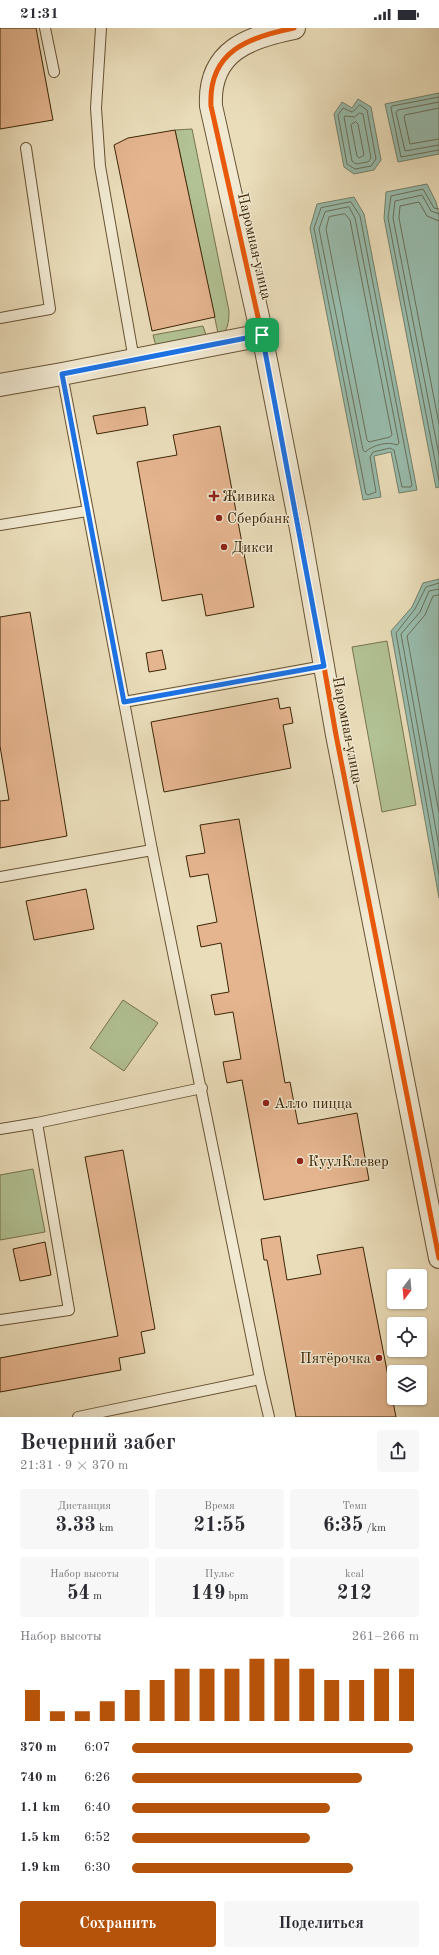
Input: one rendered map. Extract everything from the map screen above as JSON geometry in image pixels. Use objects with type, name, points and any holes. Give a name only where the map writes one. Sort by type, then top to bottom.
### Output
[{"type":"street","name":"Паромная улица","points":[[294,28],[251,40],[232,51],[219,66],[213,79],[210,92],[211,106],[262,335],[338,743],[439,1258]]},
{"type":"street","points":[[0,385],[262,335]]},
{"type":"lane","points":[[45,28],[54,72]]},
{"type":"lane","points":[[101,28],[96,108],[100,166],[134,360]]},
{"type":"lane","points":[[0,318],[50,309],[26,148]]},
{"type":"lane","points":[[62,374],[152,850],[269,1417]]},
{"type":"lane","points":[[0,525],[87,511]]},
{"type":"lane","points":[[124,702],[324,666]]},
{"type":"lane","points":[[0,877],[152,850]]},
{"type":"lane","points":[[0,1129],[37,1123],[202,1088]]},
{"type":"lane","points":[[0,1320],[68,1310],[37,1123]]},
{"type":"lane","points":[[78,1417],[260,1379]]},
{"type":"shaded area","points":[[192,129],[229,311],[227,326],[219,338],[175,130]]},
{"type":"shaded area","points":[[203,326],[207,338],[157,350],[153,335]]},
{"type":"shaded area","points":[[387,641],[416,805],[382,812],[352,647]]},
{"type":"shaded area","points":[[123,1000],[158,1023],[124,1071],[90,1048]]},
{"type":"shaded area","points":[[33,1169],[45,1232],[0,1240],[0,1175]]},
{"type":"water","points":[[439,93],[439,154],[398,162],[385,104]]},
{"type":"water","points":[[358,99],[371,107],[381,160],[374,170],[354,174],[344,167],[334,114],[342,102],[352,108]]},
{"type":"water","points":[[427,184],[436,202],[439,215],[439,487],[436,488],[384,218],[386,192]]},
{"type":"water","points":[[354,197],[364,214],[417,490],[399,493],[391,452],[374,456],[381,497],[363,500],[310,228],[317,204]]},
{"type":"water","points":[[439,579],[439,898],[391,631],[412,607],[423,583]]},
{"type":"building","points":[[0,28],[36,28],[53,120],[0,129]]},
{"type":"building","points":[[175,130],[215,317],[152,331],[114,145],[128,138]]},
{"type":"building","points":[[145,407],[148,425],[97,434],[93,416]]},
{"type":"building","points":[[220,426],[254,607],[206,616],[202,594],[162,601],[137,462],[177,455],[173,435]]},
{"type":"building","points":[[30,612],[67,836],[0,848],[0,801],[9,800],[0,746],[0,617]]},
{"type":"building","points":[[162,650],[166,669],[149,672],[146,653]]},
{"type":"building","points":[[278,698],[280,709],[290,707],[293,723],[283,725],[291,768],[164,792],[151,722]]},
{"type":"building","points":[[239,819],[285,1083],[290,1082],[298,1124],[357,1113],[369,1180],[264,1200],[242,1080],[227,1083],[223,1062],[241,1059],[233,1012],[215,1015],[211,995],[229,992],[221,943],[201,947],[197,926],[217,922],[208,874],[190,877],[186,856],[205,853],[200,825]]},
{"type":"building","points":[[86,889],[94,929],[34,940],[26,901]]},
{"type":"building","points":[[123,1150],[155,1329],[141,1332],[145,1353],[119,1358],[121,1370],[0,1392],[0,1358],[118,1336],[85,1157]]},
{"type":"building","points":[[280,1236],[287,1280],[321,1274],[317,1255],[363,1247],[387,1371],[387,1405],[394,1405],[396,1417],[296,1417],[267,1260],[264,1260],[261,1239]]},
{"type":"building","points":[[45,1242],[51,1275],[20,1281],[13,1249]]},
{"type":"cycle path","points":[[294,28],[262,36],[247,42],[234,50],[224,60],[216,72],[212,87],[211,106],[262,335],[300,529],[336,735],[439,1258]]},
{"type":"place","name":"Живика","points":[[214,496]]},
{"type":"place","name":"Сбербанк","points":[[219,518]]},
{"type":"place","name":"Дикси","points":[[224,547]]},
{"type":"place","name":"Алло пицца","points":[[266,1103]]},
{"type":"place","name":"КуулКлевер","points":[[300,1161]]},
{"type":"place","name":"Пятёрочка","points":[[379,1358]]},
{"type":"route","points":[[262,335],[300,529],[324,666],[124,702],[62,374],[262,335]]}]
